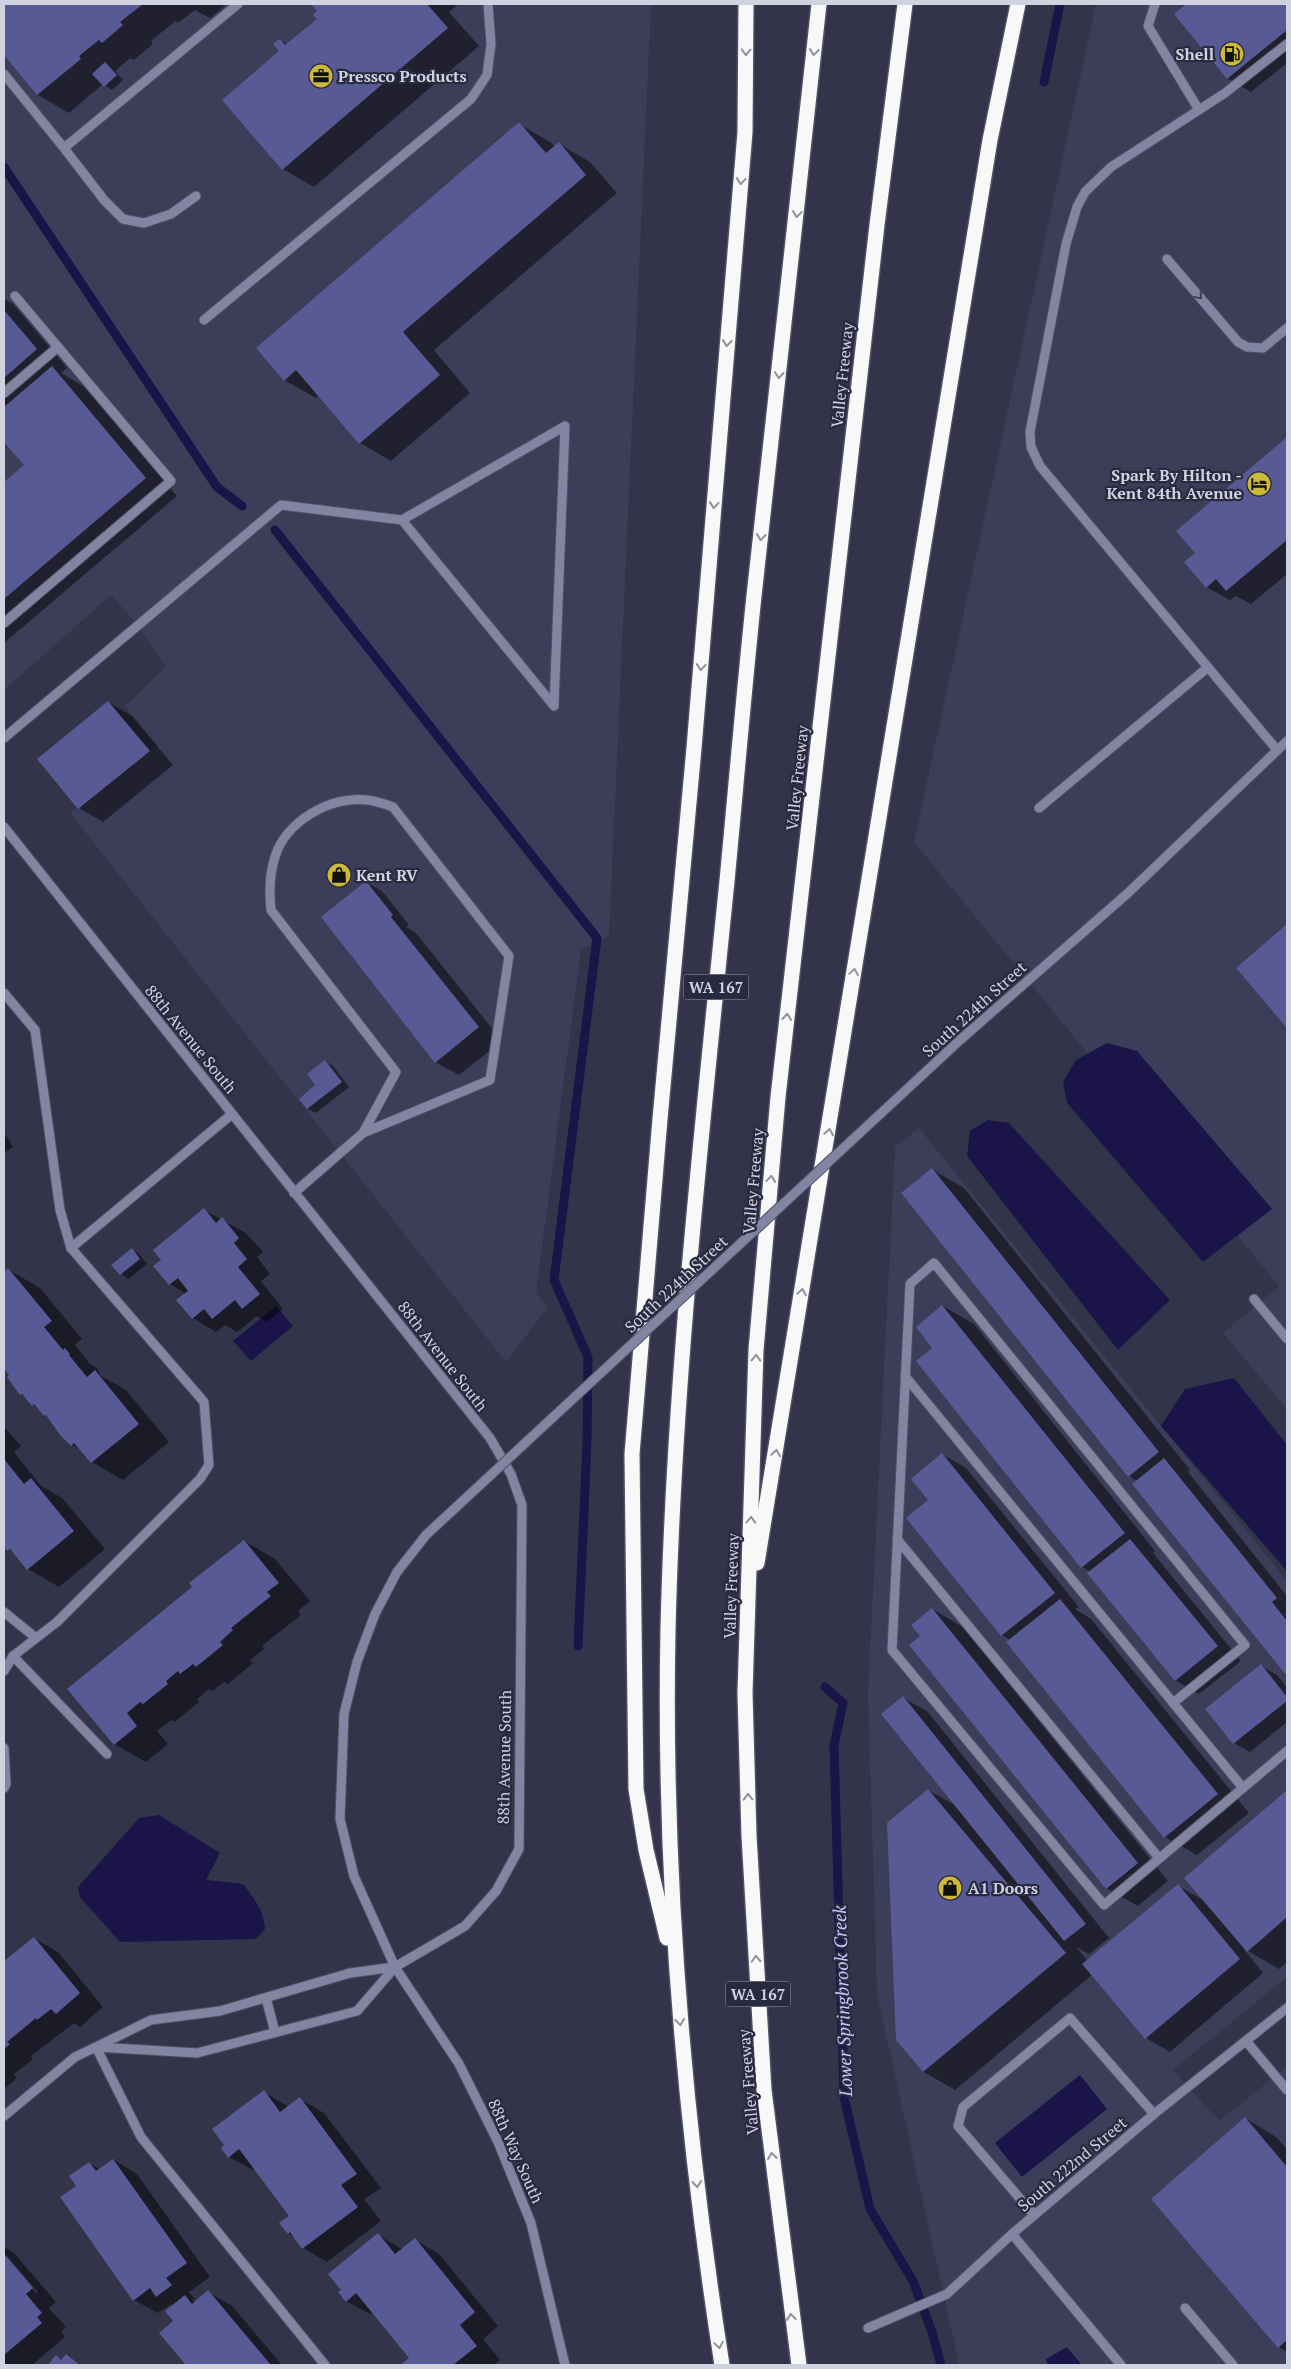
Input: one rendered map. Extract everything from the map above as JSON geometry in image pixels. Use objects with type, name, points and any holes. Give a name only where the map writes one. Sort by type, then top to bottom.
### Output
[{"type":"highway","points":[[675,1974],[646,1850],[636,1790],[632,1454],[694,748],[745,132],[746,4]]},
{"type":"highway","name":"WA 167","points":[[722,2365],[706,2262],[675,1974],[669,1842],[668,1631],[678,1406],[696,1180],[753,601],[819,4]]},
{"type":"highway","name":"Valley Freeway","points":[[799,2365],[764,2090],[749,1836],[746,1693],[756,1350],[778,1097],[877,225],[905,4]]},
{"type":"highway","points":[[748,1622],[990,140],[1018,4]]},
{"type":"street","points":[[64,148],[238,4]]},
{"type":"street","points":[[204,320],[471,99],[487,75],[491,44],[488,4]]},
{"type":"street","points":[[1155,4],[1148,26],[1199,110]]},
{"type":"street","points":[[1277,750],[1040,466],[1031,447],[1030,432],[1066,244],[1081,199],[1092,184],[1112,167],[1225,93],[1287,44]]},
{"type":"street","points":[[4,74],[104,200],[123,219],[144,223],[171,214],[196,196]]},
{"type":"street","points":[[1167,259],[1238,342],[1247,347],[1263,348],[1287,328]]},
{"type":"street","points":[[4,623],[171,481],[15,296]]},
{"type":"street","points":[[4,393],[58,347]]},
{"type":"street","points":[[4,738],[281,505],[402,520],[565,426],[554,706],[402,520]]},
{"type":"street","points":[[1039,808],[1208,668]]},
{"type":"street","name":"South 224th Street","points":[[395,1967],[354,1876],[340,1819],[344,1714],[357,1662],[375,1614],[397,1572],[426,1535],[960,1040],[1128,893],[1287,741]]},
{"type":"street","points":[[294,1192],[363,1133],[490,1080],[509,956],[393,807],[366,800],[338,802],[312,812],[304,818],[290,831],[275,854],[268,882],[271,910],[396,1072],[363,1133]]},
{"type":"street","name":"88th Avenue South","points":[[4,827],[490,1438],[511,1474],[522,1505],[518,1849],[496,1891],[465,1926],[395,1967]]},
{"type":"street","points":[[4,992],[35,1030],[60,1210],[71,1248],[204,1402],[209,1464],[200,1479],[57,1622],[13,1656],[4,1671]]},
{"type":"street","points":[[71,1248],[232,1114]]},
{"type":"street","points":[[1173,1703],[1245,1645],[934,1263],[910,1284],[892,1650],[1104,1905],[1287,1751]]},
{"type":"street","points":[[1254,1299],[1287,1339]]},
{"type":"street","points":[[905,1376],[1243,1788]]},
{"type":"street","points":[[897,1539],[1159,1858]]},
{"type":"street","points":[[4,1612],[36,1638]]},
{"type":"street","points":[[13,1656],[108,1754]]},
{"type":"street","points":[[4,1748],[6,1784],[4,1788]]},
{"type":"street","points":[[4,2116],[75,2057],[151,2020],[220,2011],[350,1974],[395,1967]]},
{"type":"street","points":[[96,2047],[197,2053],[357,2010],[395,1967]]},
{"type":"street","name":"88th Way South","points":[[395,1967],[459,2064],[498,2142],[531,2223],[565,2365]]},
{"type":"street","points":[[266,1998],[275,2032]]},
{"type":"street","name":"South 222nd Street","points":[[868,2328],[947,2294],[1012,2234],[1154,2114],[1287,2008]]},
{"type":"street","points":[[1034,2215],[958,2126],[962,2106],[1070,2018],[1154,2114]]},
{"type":"street","points":[[1246,2041],[1287,2090]]},
{"type":"street","points":[[96,2047],[141,2137],[325,2365]]},
{"type":"street","points":[[1012,2234],[1121,2365]]},
{"type":"street","points":[[1185,2308],[1233,2365]]},
{"type":"shaded area","points":[[4,4],[651,4],[609,936],[581,950],[536,1293],[548,1307],[506,1362],[70,813],[157,745],[125,706],[166,667],[138,625],[111,595],[4,690]]},
{"type":"shaded area","points":[[1096,4],[1287,4],[1287,1409],[1223,1333],[1279,1286],[914,842]]},
{"type":"shaded area","points":[[1107,1043],[1137,1051],[1272,1209],[1203,1262],[1067,1103],[1063,1082],[1076,1060]]},
{"type":"shaded area","points":[[988,1120],[1009,1123],[1170,1300],[1118,1350],[967,1156],[970,1131]]},
{"type":"shaded area","points":[[919,1128],[1287,1581],[1287,1977],[1173,2070],[1219,2121],[1287,2067],[1287,2365],[959,2365],[877,1994],[868,1693],[895,1147]]},
{"type":"shaded area","points":[[276,1306],[293,1326],[251,1361],[233,1341]]},
{"type":"shaded area","points":[[1234,1378],[1287,1445],[1287,1571],[1161,1426],[1185,1389]]},
{"type":"shaded area","points":[[159,1815],[220,1853],[206,1880],[243,1884],[258,1905],[263,1916],[265,1929],[256,1939],[120,1942],[80,1897],[78,1887],[139,1818]]},
{"type":"shaded area","points":[[1080,2075],[1107,2109],[1022,2177],[995,2143]]},
{"type":"shaded area","points":[[1067,2347],[1082,2365],[1048,2365],[1046,2359]]},
{"type":"building","points":[[4,4],[143,4],[120,22],[123,25],[102,43],[99,40],[79,56],[81,59],[37,95],[4,55]]},
{"type":"building","name":"Pressco Products","points":[[311,4],[427,4],[448,28],[282,170],[222,100],[279,51],[273,44],[280,39],[285,45],[317,19],[313,15],[317,11]]},
{"type":"building","name":"Shell","points":[[1186,4],[1287,4],[1287,30],[1227,79],[1174,14]]},
{"type":"building","points":[[105,62],[117,75],[104,87],[92,74]]},
{"type":"building","points":[[519,122],[546,153],[559,142],[586,175],[403,332],[440,375],[359,444],[296,370],[284,381],[256,348]]},
{"type":"building","points":[[4,310],[37,349],[4,378]]},
{"type":"building","points":[[52,366],[146,478],[4,599],[4,482],[24,465],[4,442],[4,407]]},
{"type":"building","name":"Spark By Hilton - Kent 84th Avenue","points":[[1287,437],[1287,540],[1226,591],[1216,579],[1206,588],[1184,562],[1195,553],[1176,531]]},
{"type":"building","points":[[108,701],[150,751],[78,809],[37,759]]},
{"type":"building","points":[[366,881],[393,915],[391,917],[479,1027],[435,1063],[321,917]]},
{"type":"building","points":[[1287,924],[1287,1028],[1236,968]]},
{"type":"building","points":[[325,1060],[342,1082],[307,1109],[299,1099],[315,1085],[307,1074]]},
{"type":"building","points":[[932,1168],[1159,1452],[1128,1477],[901,1193]]},
{"type":"building","points":[[204,1208],[216,1223],[222,1217],[239,1238],[234,1243],[247,1259],[238,1267],[260,1294],[242,1309],[235,1300],[212,1319],[204,1309],[192,1319],[176,1300],[188,1291],[178,1278],[169,1285],[153,1266],[161,1260],[153,1250]]},
{"type":"building","points":[[132,1248],[140,1259],[120,1275],[111,1265]]},
{"type":"building","points":[[8,1268],[52,1321],[44,1327],[63,1350],[65,1348],[87,1377],[95,1370],[139,1424],[91,1463],[74,1443],[71,1446],[60,1435],[46,1415],[44,1416],[34,1404],[32,1406],[22,1394],[20,1395],[7,1377],[9,1375],[4,1369],[4,1272]]},
{"type":"building","points":[[942,1305],[1125,1533],[1081,1568],[916,1361],[932,1348],[916,1327]]},
{"type":"building","points":[[942,1453],[1055,1593],[1001,1636],[906,1518],[928,1500],[911,1479]]},
{"type":"building","points":[[1164,1458],[1277,1598],[1272,1602],[1287,1621],[1287,1676],[1132,1484]]},
{"type":"building","points":[[4,1459],[24,1484],[31,1478],[74,1531],[27,1570],[10,1549],[7,1551],[4,1547]]},
{"type":"building","points":[[1130,1539],[1218,1646],[1175,1681],[1087,1573]]},
{"type":"building","points":[[244,1540],[279,1583],[267,1592],[271,1596],[231,1628],[233,1630],[220,1642],[223,1645],[196,1667],[193,1664],[180,1674],[178,1671],[166,1681],[168,1684],[143,1704],[140,1702],[127,1713],[137,1726],[114,1745],[67,1689],[192,1587],[189,1583]]},
{"type":"building","points":[[1060,1599],[1218,1794],[1164,1838],[1006,1642]]},
{"type":"building","points":[[932,1608],[1138,1863],[1106,1889],[909,1645],[920,1636],[911,1625]]},
{"type":"building","points":[[1261,1664],[1287,1697],[1287,1701],[1233,1744],[1205,1709]]},
{"type":"building","points":[[903,1696],[1086,1924],[1064,1941],[881,1714]]},
{"type":"building","name":"A1 Doors","points":[[928,1789],[1066,1953],[923,2072],[896,2040],[887,1823]]},
{"type":"building","points":[[1287,1790],[1287,1917],[1247,1952],[1184,1878]]},
{"type":"building","points":[[1178,1884],[1240,1959],[1145,2039],[1082,1964]]},
{"type":"building","points":[[34,1937],[80,1993],[56,2014],[51,2009],[37,2020],[36,2018],[7,2042],[10,2044],[4,2049],[4,1961]]},
{"type":"building","points":[[264,2090],[280,2112],[300,2097],[357,2174],[341,2185],[358,2207],[302,2249],[290,2232],[288,2234],[279,2223],[289,2216],[239,2149],[228,2158],[221,2148],[224,2145],[212,2129]]},
{"type":"building","points":[[1245,2117],[1287,2167],[1287,2340],[1278,2348],[1151,2199]]},
{"type":"building","points":[[113,2159],[187,2263],[166,2278],[172,2285],[156,2297],[150,2288],[133,2301],[60,2197],[76,2186],[69,2176],[89,2162],[96,2171]]},
{"type":"building","points":[[378,2233],[395,2254],[415,2238],[475,2312],[460,2325],[477,2346],[453,2365],[400,2365],[409,2358],[356,2293],[346,2302],[338,2292],[341,2290],[328,2274]]},
{"type":"building","points":[[4,2254],[33,2288],[26,2294],[42,2313],[37,2317],[42,2323],[4,2355]]},
{"type":"building","points":[[208,2290],[271,2365],[186,2365],[159,2333],[173,2321],[165,2311],[185,2295],[192,2304]]},
{"type":"building","points":[[66,2354],[80,2365],[48,2365],[56,2355],[61,2360]]},
{"type":"waterway","points":[[1044,82],[1060,4]]},
{"type":"waterway","points":[[4,167],[217,487],[242,506]]},
{"type":"waterway","points":[[275,530],[597,938],[554,1280],[588,1357],[587,1442],[578,1646]]},
{"type":"waterway","name":"Lower Springbrook Creek","points":[[825,1687],[843,1703],[834,1745],[844,2097],[870,2209],[913,2281],[932,2332],[941,2365]]},
{"type":"place","name":"Shell","points":[[1232,54]]},
{"type":"place","name":"Pressco Products","points":[[321,76]]},
{"type":"place","name":"Spark By Hilton - Kent 84th Avenue","points":[[1259,484]]},
{"type":"place","name":"Kent RV","points":[[339,875]]},
{"type":"place","name":"A1 Doors","points":[[950,1888]]}]
